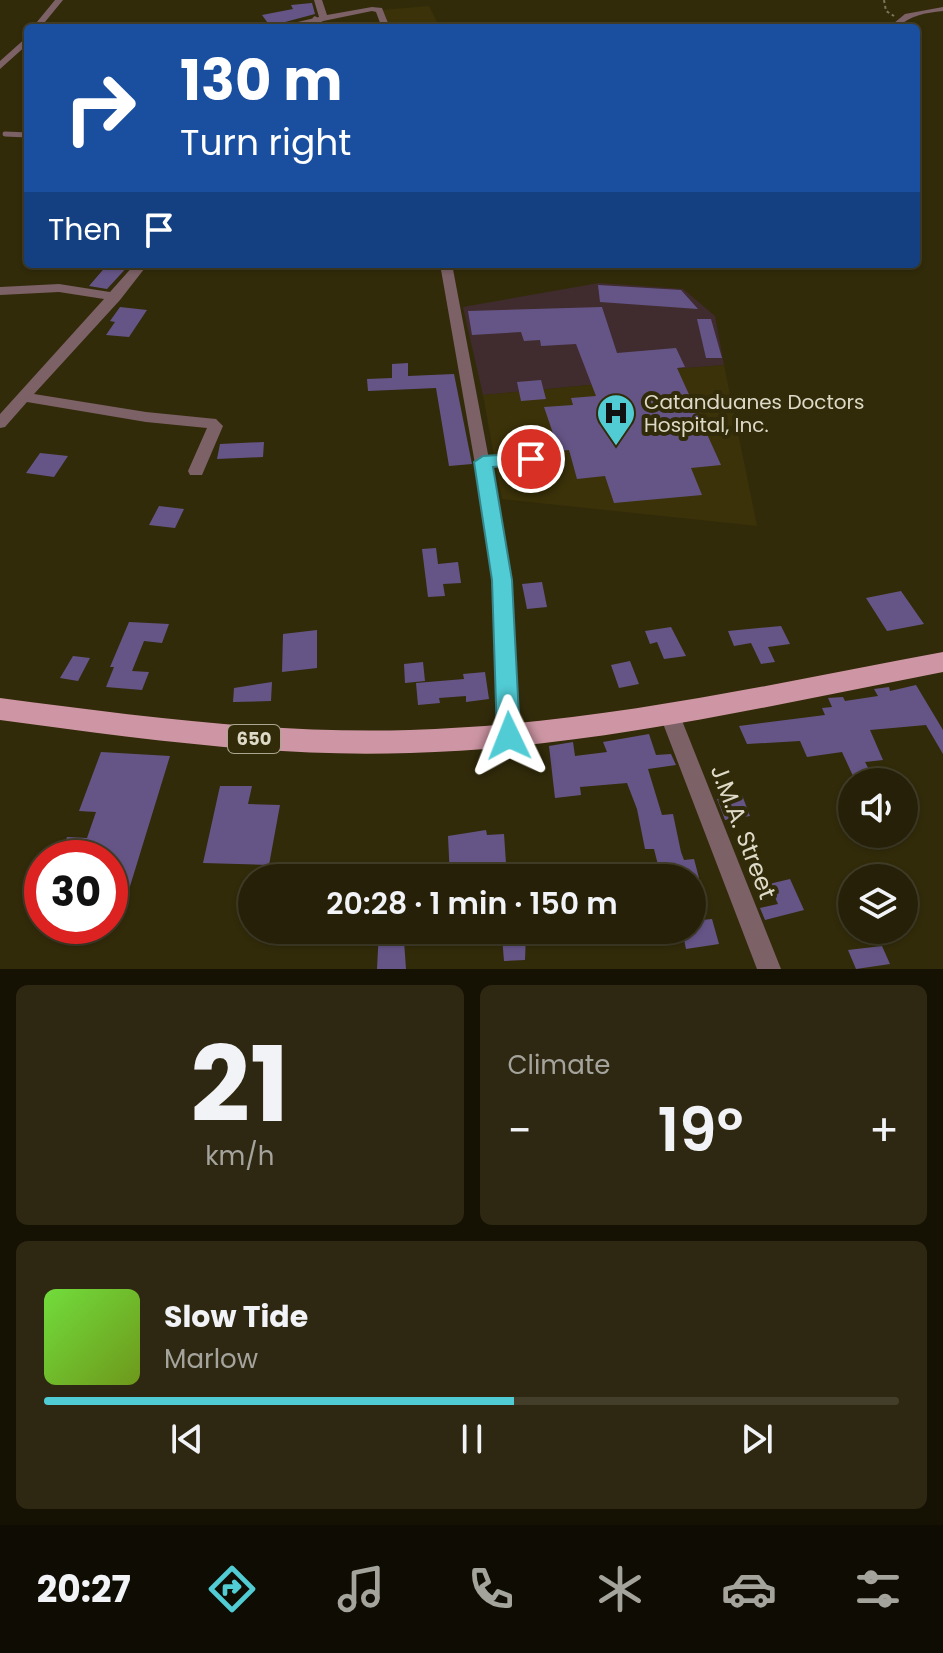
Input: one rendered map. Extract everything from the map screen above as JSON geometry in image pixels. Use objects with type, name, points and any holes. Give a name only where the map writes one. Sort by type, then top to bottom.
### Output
[{"type":"main road","name":"650","points":[[0,709],[285,742],[412,742],[509,736],[669,713],[941,666]]},
{"type":"street","points":[[39,24],[59,0]]},
{"type":"street","points":[[318,0],[319,18]]},
{"type":"street","points":[[293,24],[376,9],[384,24]]},
{"type":"street","points":[[896,24],[916,12],[943,9]]},
{"type":"street","points":[[0,66],[24,43]]},
{"type":"street","points":[[0,423],[139,268]]},
{"type":"street","points":[[447,268],[502,580],[509,736]]},
{"type":"street","points":[[0,291],[59,288],[115,297]]},
{"type":"street","points":[[25,397],[146,417],[211,423],[215,426],[196,471]]},
{"type":"street","name":"J.M.A. Street","points":[[669,713],[769,969]]},
{"type":"lane","points":[[319,18],[323,24]]},
{"type":"lane","points":[[5,134],[24,135]]},
{"type":"lane","points":[[483,462],[531,459]]},
{"type":"path","points":[[884,0],[886,11],[901,20]]},
{"type":"shaded area","points":[[429,6],[438,24],[387,24],[382,10]]},
{"type":"shaded area","points":[[599,283],[683,289],[715,316],[724,365],[639,372],[641,380],[483,395],[463,307]]},
{"type":"shaded area","name":"Catanduanes Doctors Hospital, Inc.","points":[[724,365],[757,526],[502,499],[483,395],[641,380],[638,372]]},
{"type":"building","points":[[312,3],[315,14],[278,24],[269,24],[262,15],[293,9],[291,5]]},
{"type":"building","points":[[105,268],[126,268],[107,289],[89,286]]},
{"type":"building","points":[[598,285],[681,290],[698,309],[600,302]]},
{"type":"building","points":[[120,307],[147,310],[129,337],[106,335],[115,322],[110,321]]},
{"type":"building","points":[[602,307],[617,353],[676,348],[685,367],[677,368],[721,465],[691,468],[702,495],[614,503],[605,476],[577,479],[569,450],[559,451],[544,407],[573,405],[571,398],[596,396],[576,344],[541,346],[540,340],[524,341],[521,332],[472,335],[468,311]]},
{"type":"building","points":[[697,319],[711,319],[722,358],[706,358]]},
{"type":"building","points":[[408,363],[408,376],[454,374],[472,464],[449,466],[436,388],[368,391],[367,379],[392,378],[392,364]]},
{"type":"building","points":[[541,380],[546,399],[521,401],[517,382]]},
{"type":"building","points":[[264,442],[263,457],[217,459],[220,444]]},
{"type":"building","points":[[40,453],[68,456],[54,477],[26,473]]},
{"type":"building","points":[[159,506],[184,509],[175,528],[149,525]]},
{"type":"building","points":[[436,548],[438,564],[458,562],[461,583],[443,584],[445,596],[428,597],[422,549]]},
{"type":"building","points":[[542,582],[547,607],[527,609],[522,584]]},
{"type":"building","points":[[901,591],[924,624],[887,631],[866,598]]},
{"type":"building","points":[[129,622],[169,624],[162,643],[144,641],[132,671],[149,672],[142,690],[106,687],[114,667],[110,667]]},
{"type":"building","points":[[781,626],[790,644],[768,647],[775,662],[761,664],[751,643],[734,646],[728,631]]},
{"type":"building","points":[[671,627],[686,656],[664,659],[657,642],[650,644],[645,631]]},
{"type":"building","points":[[317,630],[317,668],[282,672],[283,634]]},
{"type":"building","points":[[73,656],[90,658],[78,681],[60,678]]},
{"type":"building","points":[[630,661],[639,684],[619,688],[611,665]]},
{"type":"building","points":[[423,662],[425,681],[405,683],[404,664]]},
{"type":"building","points":[[485,672],[489,699],[466,702],[466,696],[439,698],[440,703],[418,705],[416,683],[464,679],[463,674]]},
{"type":"building","points":[[272,682],[271,701],[233,702],[234,688]]},
{"type":"building","points":[[916,685],[943,730],[943,754],[926,725],[870,730],[883,760],[865,762],[868,768],[849,768],[842,752],[807,757],[800,741],[747,744],[739,726],[825,715],[822,708],[832,707],[828,698],[843,697],[845,701],[878,696],[874,689],[889,687],[890,691]]},
{"type":"building","points":[[649,734],[656,755],[671,754],[676,765],[648,769],[662,815],[673,814],[684,860],[694,859],[695,864],[658,864],[654,849],[645,849],[637,809],[627,783],[580,787],[581,795],[555,798],[549,746],[573,742],[575,756],[607,752],[603,742]]},
{"type":"building","points":[[101,752],[170,756],[128,893],[128,840],[66,840],[67,837],[87,838],[96,812],[79,811]]},
{"type":"building","points":[[220,786],[252,786],[248,804],[280,805],[269,864],[203,863]]},
{"type":"building","points":[[742,795],[750,816],[725,820],[717,799]]},
{"type":"building","points":[[486,830],[487,835],[504,834],[506,864],[449,864],[448,836]]},
{"type":"building","points":[[790,879],[804,910],[765,920],[760,908],[778,904],[769,884]]},
{"type":"building","points":[[712,919],[719,944],[686,949],[685,944],[706,944],[706,920]]},
{"type":"building","points":[[378,944],[404,944],[406,969],[377,969]]},
{"type":"building","points":[[503,944],[526,944],[525,960],[504,961]]},
{"type":"building","points":[[882,946],[890,964],[856,969],[848,950]]},
{"type":"place","name":"Catanduanes Doctors Hospital, Inc.","points":[[616,447]]},
{"type":"route","points":[[509,736],[502,580],[483,462],[531,459]]}]
